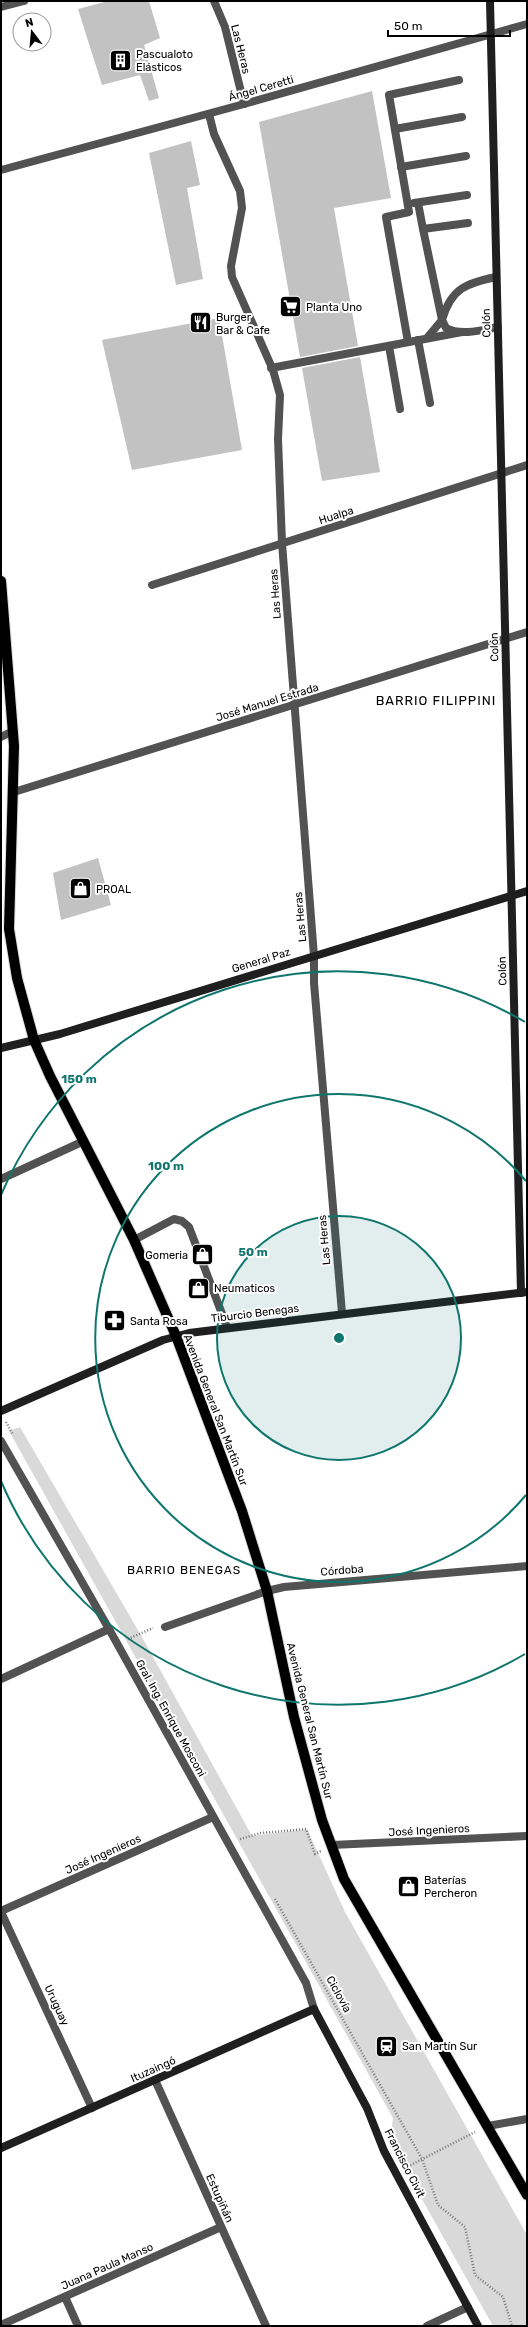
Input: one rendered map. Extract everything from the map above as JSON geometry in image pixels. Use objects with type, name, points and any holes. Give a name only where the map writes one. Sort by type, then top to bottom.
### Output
[{"type":"main road","name":"Avenida General San Martín Sur","points":[[1,581],[13,731],[14,792],[9,929],[17,978],[34,1040],[134,1240],[176,1336],[218,1445],[267,1591],[294,1717],[322,1820],[344,1879],[527,2195]]},
{"type":"street","points":[[1,7],[24,1]]},
{"type":"street","name":"Las Heras","points":[[214,1],[225,27],[244,104]]},
{"type":"street","name":"Colón","points":[[490,1],[511,896],[524,1293]]},
{"type":"street","name":"Ángel Ceretti","points":[[1,170],[209,114],[527,24]]},
{"type":"street","points":[[408,342],[386,217],[409,212],[389,95],[459,80]]},
{"type":"street","name":"Las Heras","points":[[209,114],[214,134],[240,191],[242,208],[231,266],[232,277],[272,368],[280,395],[278,439],[282,544],[314,956],[314,984],[342,1313]]},
{"type":"street","points":[[395,130],[462,117]]},
{"type":"street","points":[[401,167],[466,156]]},
{"type":"street","points":[[408,204],[467,195]]},
{"type":"street","points":[[418,203],[442,320],[446,328],[462,332]]},
{"type":"street","points":[[423,229],[468,223]]},
{"type":"street","points":[[427,338],[442,320],[448,303],[465,285],[496,277]]},
{"type":"street","points":[[272,368],[427,338],[498,327]]},
{"type":"street","points":[[418,340],[430,403]]},
{"type":"street","points":[[389,346],[400,409]]},
{"type":"street","name":"Hualpa","points":[[152,585],[527,465]]},
{"type":"street","name":"José Manuel Estrada","points":[[14,792],[527,632]]},
{"type":"street","points":[[1,737],[13,731]]},
{"type":"street","name":"General Paz","points":[[1,1048],[34,1040],[314,956],[527,890]]},
{"type":"street","points":[[1,1179],[84,1141]]},
{"type":"street","points":[[134,1240],[174,1219],[182,1221],[189,1227],[227,1327]]},
{"type":"street","name":"Tiburcio Benegas","points":[[1,1411],[176,1336],[227,1327],[524,1293]]},
{"type":"street","name":"Gral. Ing. Enrique Mosconi","points":[[1,1441],[109,1629],[306,1983],[314,2009]]},
{"type":"street","name":"Córdoba","points":[[165,1627],[267,1591],[304,1584],[527,1566]]},
{"type":"street","points":[[1,1679],[109,1629]]},
{"type":"street","name":"José Ingenieros","points":[[1,1912],[213,1817]]},
{"type":"street","name":"José Ingenieros","points":[[332,1846],[527,1836]]},
{"type":"street","name":"Uruguay","points":[[1,1912],[92,2108]]},
{"type":"street","name":"Ituzaingó","points":[[1,2148],[314,2009]]},
{"type":"street","name":"Francisco Civit","points":[[314,2009],[367,2108],[384,2151],[478,2326]]},
{"type":"street","name":"Estupiñán","points":[[155,2080],[266,2326]]},
{"type":"street","points":[[488,2126],[527,2119]]},
{"type":"street","name":"Juana Paula Manso","points":[[1,2325],[221,2227]]},
{"type":"street","points":[[65,2297],[78,2326]]},
{"type":"street","points":[[427,2326],[468,2307]]},
{"type":"path","points":[[128,1638],[160,1625],[165,1627]]},
{"type":"path","points":[[243,1845],[239,1839],[261,1833],[306,1829]]},
{"type":"path","name":"Ciclovía","points":[[271,1892],[422,2159],[438,2205],[465,2226],[475,2275],[503,2297],[512,2326]]},
{"type":"path","points":[[396,2172],[488,2126]]},
{"type":"shaded area","points":[[20,1427],[142,1637],[252,1836],[307,1829],[345,1912],[527,2235],[527,2326],[493,2326],[390,2142],[393,2118],[9,1431]]},
{"type":"building","name":"Pascualoto Elásticos","points":[[108,1],[149,1],[160,38],[144,45],[159,98],[149,101],[140,75],[102,85],[78,9]]},
{"type":"building","points":[[372,91],[391,198],[334,208],[358,346],[300,357],[259,122]]},
{"type":"building","points":[[191,141],[200,185],[187,188],[203,279],[176,285],[149,153]]},
{"type":"building","points":[[219,318],[242,450],[132,470],[102,340]]},
{"type":"building","points":[[360,357],[380,472],[322,481],[302,368]]},
{"type":"building","name":"PROAL","points":[[98,858],[111,905],[61,920],[53,873]]},
{"type":"place","name":"Pascualoto Elásticos","points":[[121,60]]},
{"type":"place","name":"Planta Uno","points":[[290,307]]},
{"type":"place","name":"Burger Bar & Cafe","points":[[201,323]]},
{"type":"place","name":"PROAL","points":[[81,889]]},
{"type":"place","name":"Gomeria","points":[[203,1255]]},
{"type":"place","name":"Neumaticos","points":[[199,1288]]},
{"type":"place","name":"Santa Rosa","points":[[114,1321]]},
{"type":"place","name":"Baterías Percheron","points":[[409,1886]]},
{"type":"place","name":"San Martín Sur","points":[[386,2046]]},
{"type":"district","name":"BARRIO FILIPPINI","points":[[436,700]]},
{"type":"district","name":"BARRIO BENEGAS","points":[[184,1570]]}]
